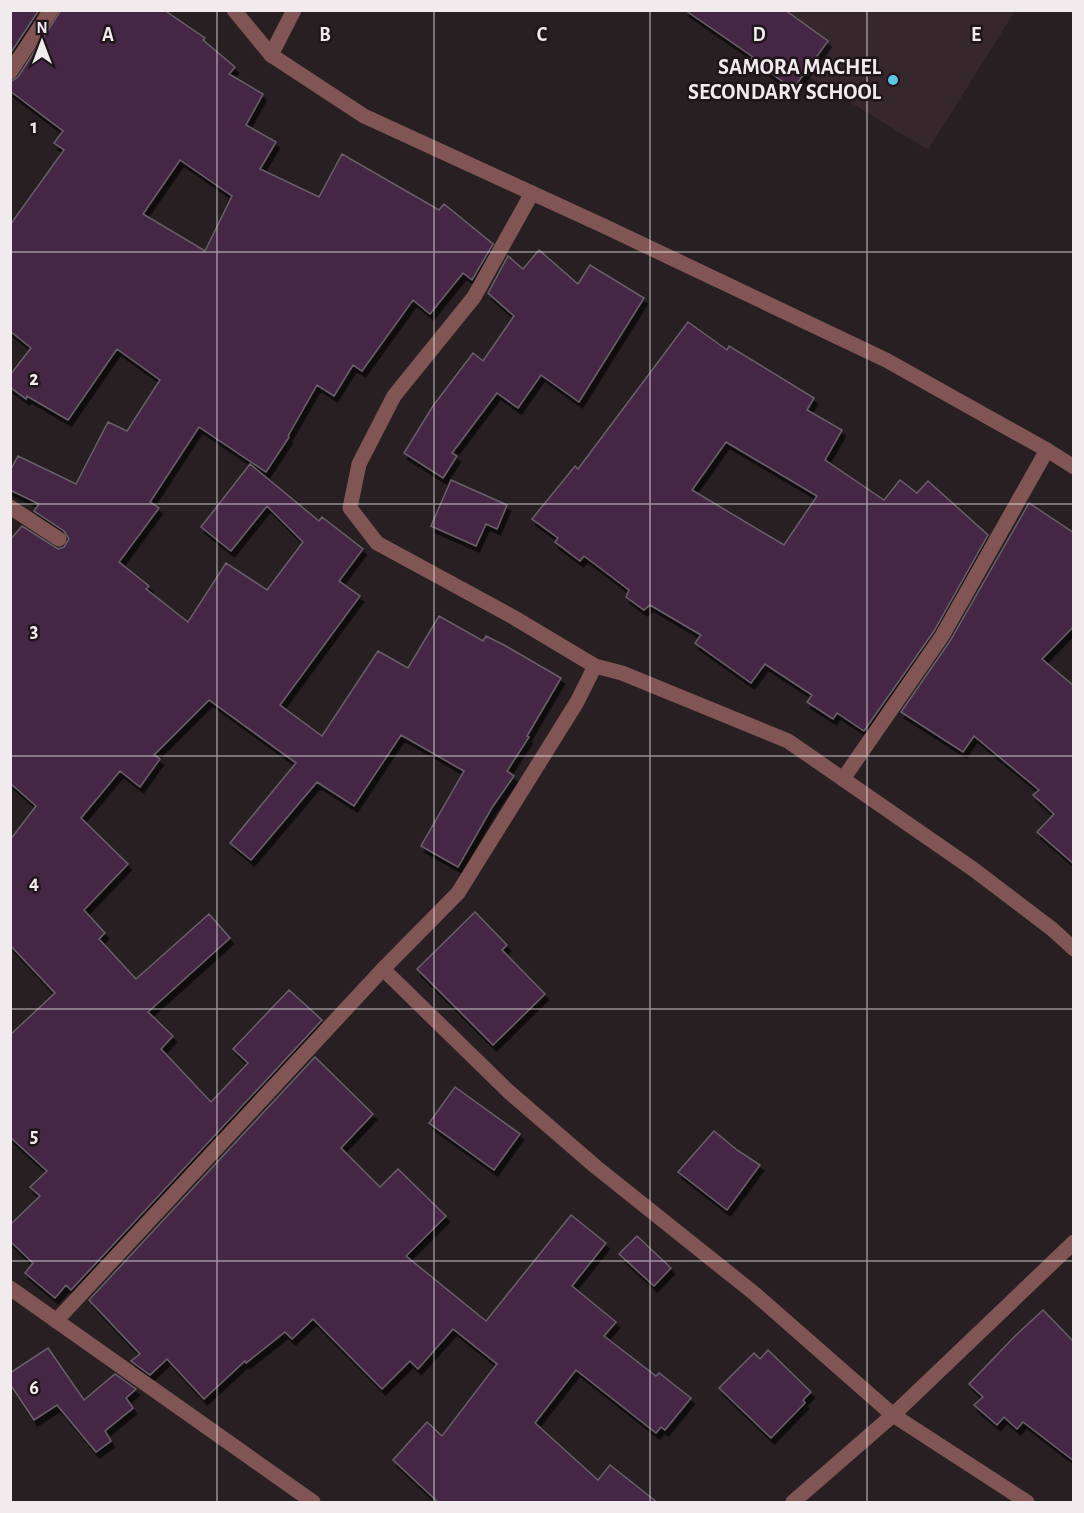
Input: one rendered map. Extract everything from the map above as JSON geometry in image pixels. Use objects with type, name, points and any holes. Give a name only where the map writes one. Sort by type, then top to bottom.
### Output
[{"type":"street","points":[[10,72],[51,10]]},
{"type":"street","points":[[234,10],[271,54],[364,116],[886,360],[1074,467]]},
{"type":"street","points":[[271,54],[294,10]]},
{"type":"street","points":[[532,193],[474,297],[394,396],[359,464],[350,508],[377,543],[513,617],[595,666],[622,673],[788,741],[973,869],[1052,929],[1074,949]]},
{"type":"street","points":[[843,779],[942,636],[1047,450]]},
{"type":"street","points":[[10,507],[59,539]]},
{"type":"street","points":[[57,1321],[383,969],[458,893],[578,702],[595,666]]},
{"type":"street","points":[[383,969],[508,1091],[596,1167],[755,1294],[893,1415],[1027,1503]]},
{"type":"street","points":[[793,1503],[893,1415],[1074,1242]]},
{"type":"street","points":[[10,1288],[313,1503]]},
{"type":"shaded area","name":"SAMORA MACHEL SECONDARY SCHOOL","points":[[701,11],[1015,11],[928,150]]},
{"type":"building","points":[[10,10],[39,10],[10,54]]},
{"type":"building","points":[[61,10],[164,10],[205,38],[203,40],[235,67],[229,74],[263,94],[246,125],[276,142],[260,169],[319,197],[342,154],[439,210],[444,204],[493,244],[472,280],[463,273],[430,314],[413,300],[362,371],[353,365],[334,396],[317,385],[289,437],[266,472],[199,427],[150,502],[159,508],[119,562],[149,586],[146,589],[188,622],[226,563],[267,590],[303,542],[267,506],[231,551],[201,527],[250,464],[319,521],[322,517],[363,549],[339,581],[360,596],[280,705],[322,736],[378,651],[408,668],[439,616],[483,641],[486,636],[504,645],[561,678],[527,736],[529,737],[507,771],[514,776],[493,806],[458,867],[421,846],[464,771],[401,735],[354,806],[317,782],[251,860],[230,843],[296,763],[209,700],[154,755],[160,759],[140,787],[120,771],[81,818],[128,864],[84,910],[105,933],[99,939],[136,979],[209,914],[230,938],[148,1012],[173,1036],[161,1049],[211,1102],[248,1063],[233,1049],[289,990],[322,1020],[71,1290],[66,1285],[55,1298],[25,1273],[33,1263],[10,1241],[10,1225],[40,1196],[30,1187],[47,1171],[10,1137],[10,1035],[55,993],[10,945],[10,840],[36,806],[10,783],[10,540],[22,526],[58,549],[64,547],[69,539],[64,531],[34,511],[39,504],[10,490],[10,471],[18,456],[76,484],[108,422],[127,431],[160,380],[117,349],[68,420],[27,396],[26,399],[10,387],[10,375],[31,348],[10,331],[10,225],[64,150],[54,143],[63,131],[10,91],[10,82],[18,77]],"holes":[[[180,160],[232,196],[205,251],[143,214]]]},
{"type":"building","points":[[685,10],[785,10],[828,41],[793,89],[751,59],[753,57]]},
{"type":"building","points":[[539,250],[578,284],[590,265],[644,298],[579,402],[541,375],[518,408],[497,393],[452,453],[457,456],[443,478],[404,453],[433,406],[473,353],[483,361],[514,316],[488,293],[508,256],[523,269]]},
{"type":"building","points":[[688,322],[727,350],[729,346],[814,398],[807,410],[842,430],[825,460],[884,500],[900,480],[917,493],[928,481],[988,535],[934,631],[864,731],[837,713],[833,719],[807,702],[812,695],[765,664],[751,683],[695,643],[701,635],[650,605],[644,610],[626,597],[629,590],[584,556],[580,561],[555,542],[558,538],[532,519],[575,466],[578,469]],"holes":[[[726,442],[817,496],[784,545],[692,490]]]},
{"type":"building","points":[[451,480],[507,505],[497,529],[486,524],[476,546],[431,526]]},
{"type":"building","points":[[1029,503],[1074,533],[1074,626],[1042,659],[1074,686],[1074,864],[1037,832],[1054,814],[1033,795],[1039,790],[974,736],[963,752],[901,712],[950,641]]},
{"type":"building","points":[[475,912],[507,945],[502,950],[545,994],[493,1045],[417,969]]},
{"type":"building","points":[[315,1057],[373,1114],[341,1148],[380,1187],[398,1169],[446,1216],[406,1256],[486,1321],[571,1215],[606,1243],[572,1286],[616,1322],[604,1336],[656,1376],[659,1373],[691,1398],[665,1430],[661,1427],[656,1433],[576,1370],[535,1423],[598,1480],[610,1465],[658,1503],[439,1503],[393,1460],[427,1422],[442,1436],[497,1364],[453,1329],[418,1369],[410,1361],[382,1389],[313,1319],[292,1339],[285,1332],[246,1363],[245,1361],[204,1399],[167,1359],[150,1375],[131,1361],[140,1354],[89,1300]]},
{"type":"building","points":[[455,1087],[520,1134],[494,1170],[429,1123]]},
{"type":"building","points":[[714,1131],[760,1165],[727,1210],[678,1172]]},
{"type":"building","points":[[637,1236],[671,1268],[654,1286],[619,1254]]},
{"type":"building","points":[[1043,1310],[1074,1342],[1074,1461],[1023,1422],[1017,1429],[1004,1417],[997,1425],[974,1405],[983,1397],[969,1384]]},
{"type":"building","points":[[48,1348],[84,1400],[115,1374],[136,1389],[126,1398],[133,1408],[105,1431],[111,1441],[96,1452],[57,1405],[34,1420],[10,1384],[10,1373]]},
{"type":"building","points":[[768,1350],[811,1392],[803,1400],[805,1403],[771,1438],[719,1388],[754,1353],[760,1359]]},
{"type":"place","name":"SAMORA MACHEL SECONDARY SCHOOL","points":[[893,80]]}]
